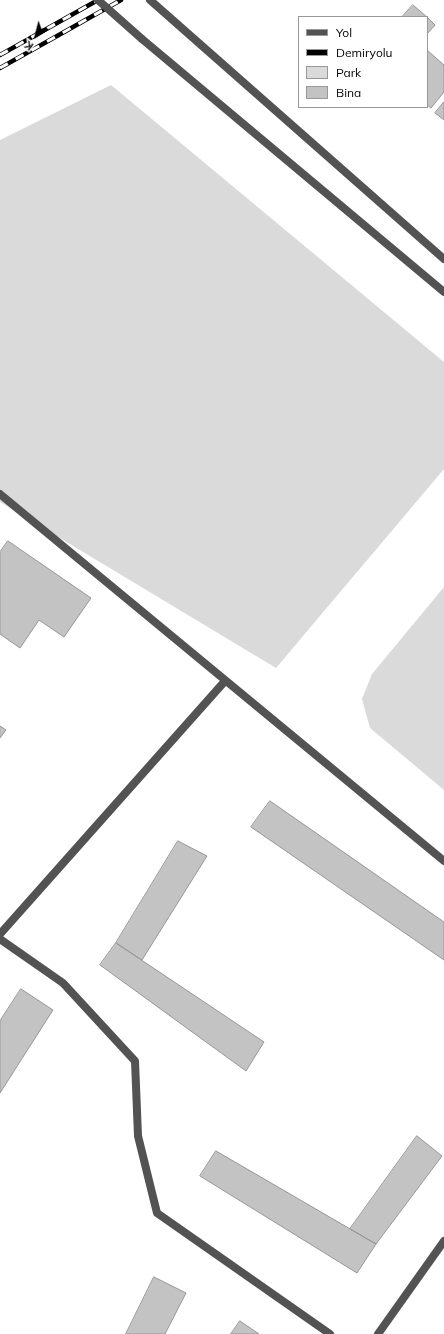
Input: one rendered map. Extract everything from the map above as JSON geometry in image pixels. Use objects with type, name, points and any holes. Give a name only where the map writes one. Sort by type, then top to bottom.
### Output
[{"type":"street","points":[[98,0],[444,292]]},
{"type":"street","points":[[150,0],[444,259]]},
{"type":"street","points":[[0,494],[444,861]]},
{"type":"street","points":[[0,934],[226,681]]},
{"type":"street","points":[[0,939],[64,984],[135,1061],[138,1136],[157,1213],[330,1334]]},
{"type":"street","points":[[378,1334],[444,1241]]},
{"type":"green space","points":[[111,85],[444,362],[444,469],[276,668],[0,502],[0,140]]},
{"type":"green space","points":[[444,587],[444,790],[370,728],[362,699],[372,674]]},
{"type":"building","points":[[413,5],[426,16],[403,16]]},
{"type":"building","points":[[428,18],[435,25],[428,33]]},
{"type":"building","points":[[428,51],[444,65],[444,92],[431,108],[428,106]]},
{"type":"building","points":[[444,102],[444,120],[435,113]]},
{"type":"building","points":[[8,541],[91,598],[64,637],[39,620],[20,648],[0,634],[0,552]]},
{"type":"building","points":[[0,726],[6,730],[0,738]]},
{"type":"building","points":[[270,801],[444,922],[444,960],[251,827]]},
{"type":"building","points":[[178,841],[207,856],[142,960],[116,943]]},
{"type":"building","points":[[116,943],[264,1042],[246,1071],[100,965]]},
{"type":"building","points":[[21,989],[53,1010],[0,1093],[0,1021]]},
{"type":"building","points":[[417,1136],[442,1156],[376,1244],[350,1229]]},
{"type":"building","points":[[216,1151],[376,1244],[357,1273],[200,1176]]},
{"type":"building","points":[[154,1277],[186,1293],[165,1334],[126,1334]]},
{"type":"building","points":[[240,1321],[259,1334],[231,1334]]},
{"type":"railway","points":[[0,55],[98,0]]},
{"type":"railway","points":[[0,68],[121,0]]}]
